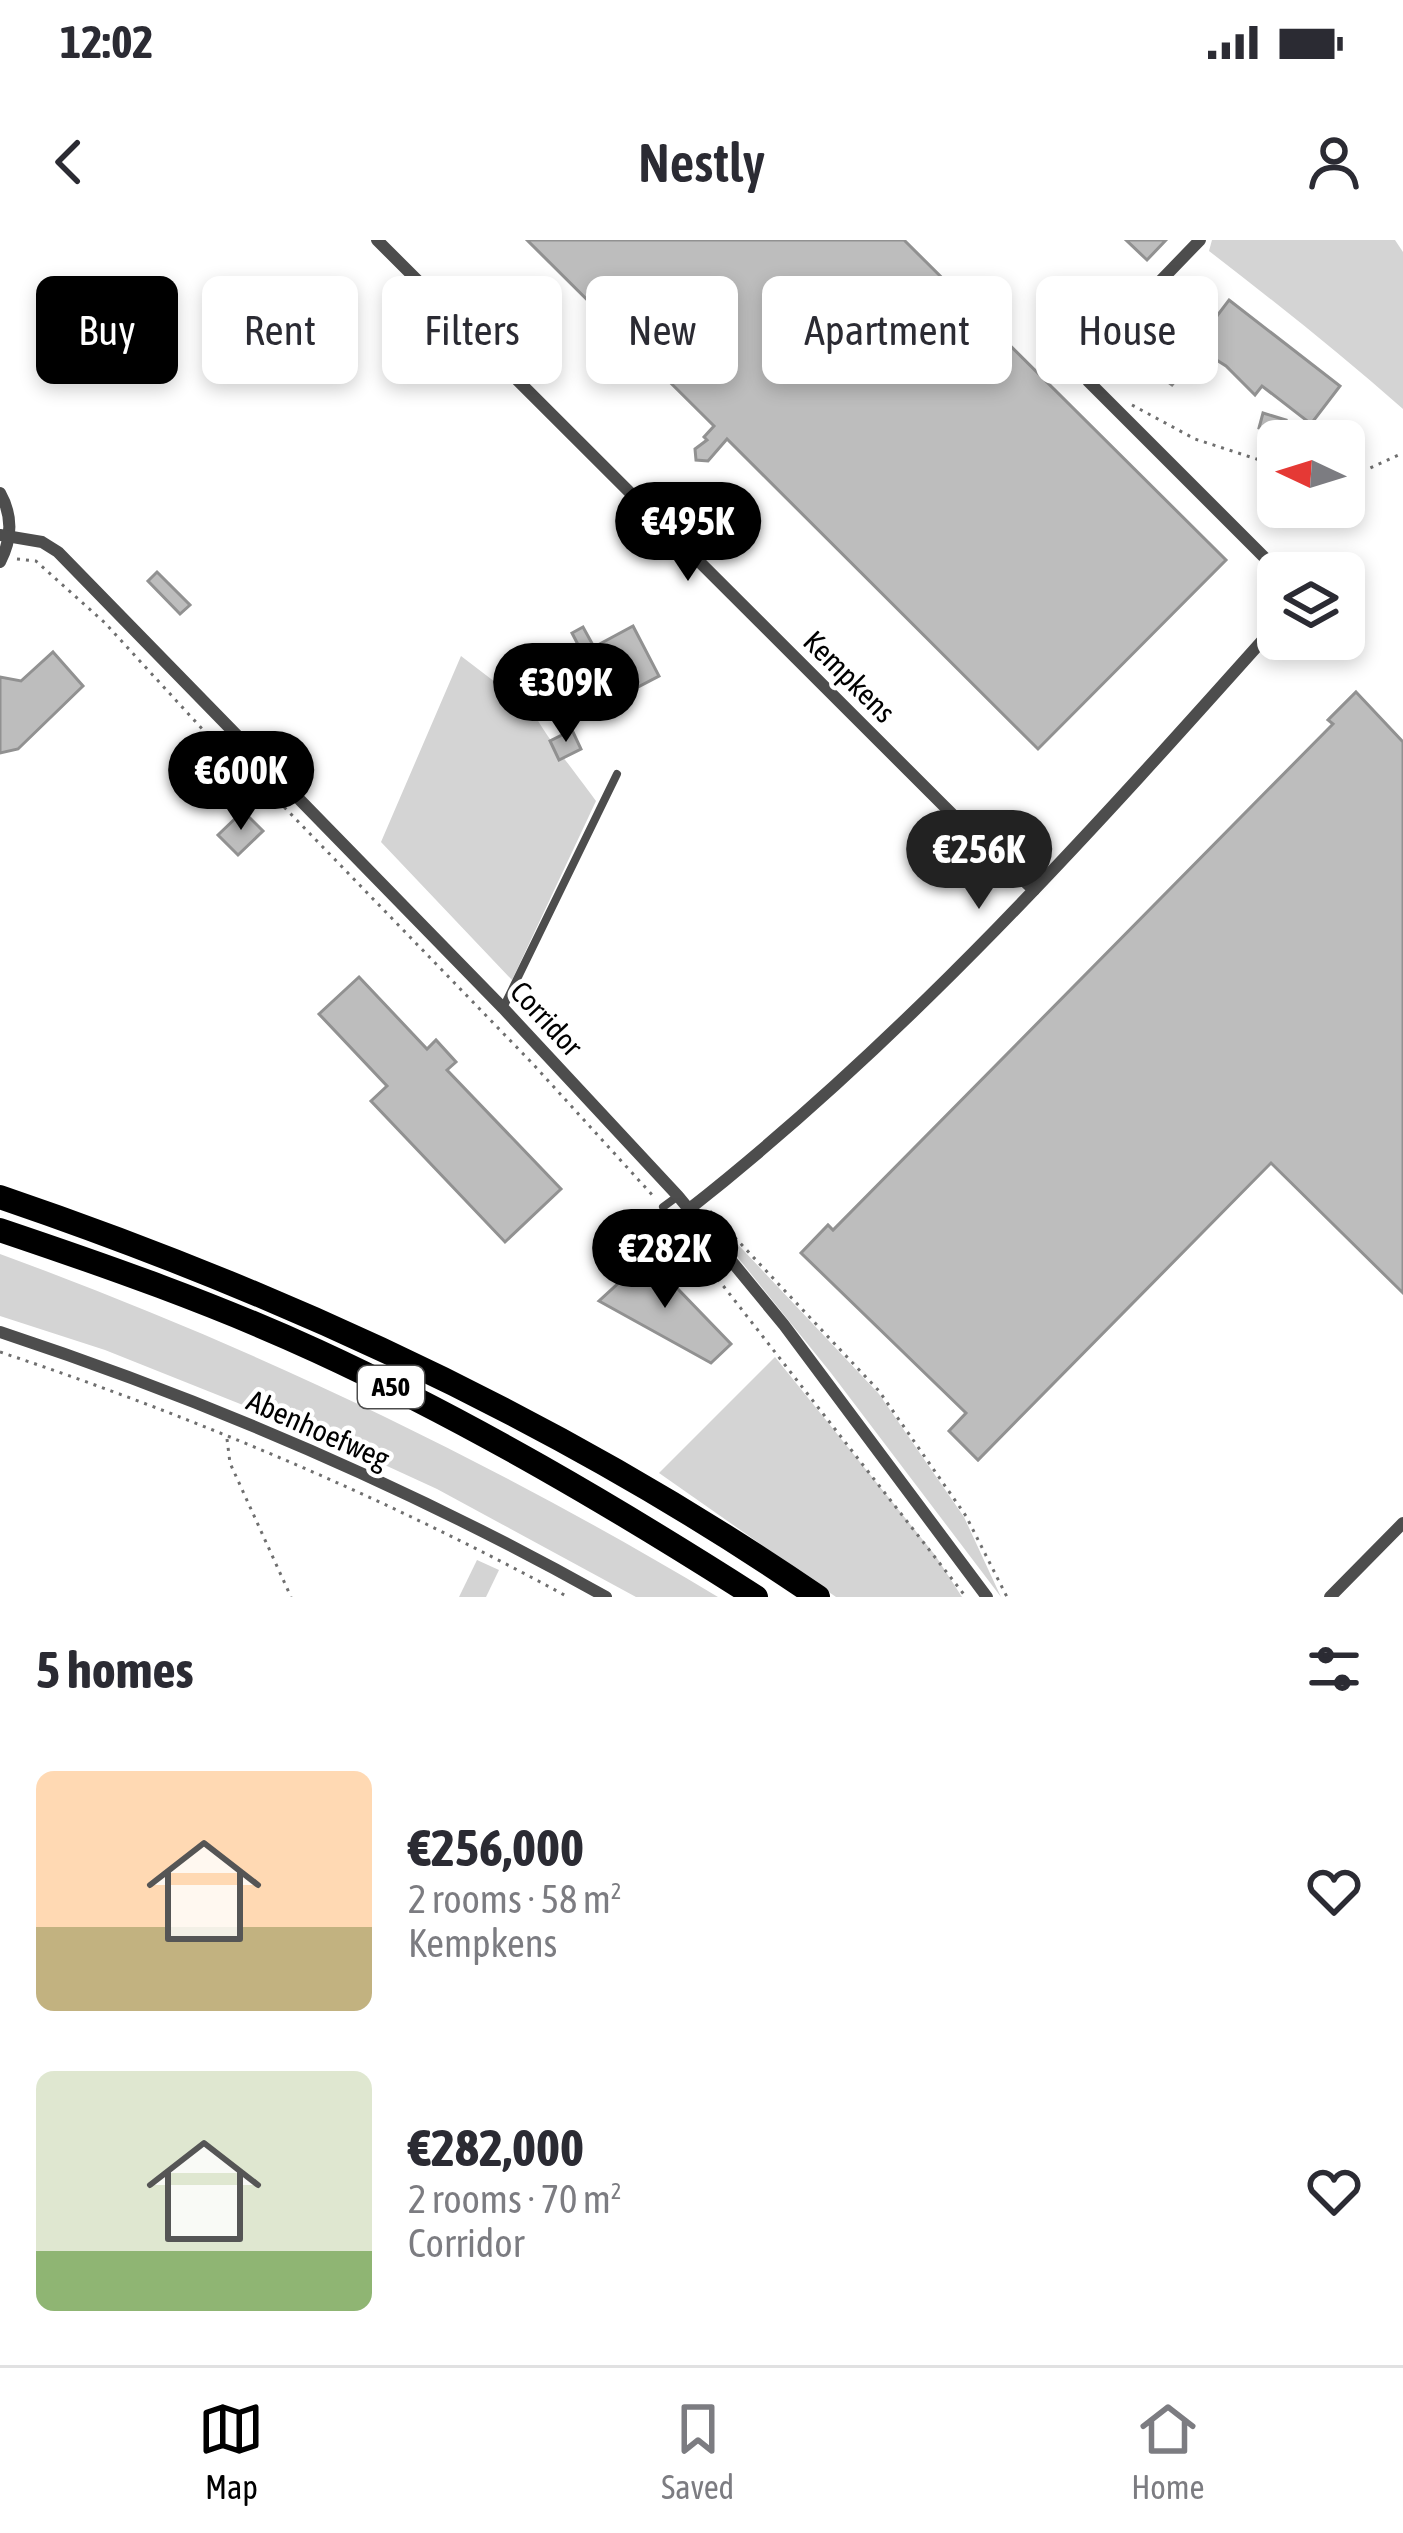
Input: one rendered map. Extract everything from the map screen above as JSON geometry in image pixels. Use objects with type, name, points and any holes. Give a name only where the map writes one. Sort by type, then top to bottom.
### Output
[{"type":"highway","name":"A50","points":[[0,1197],[208,1273],[363,1339],[479,1396],[686,1512],[818,1597]]},
{"type":"highway","name":"A50","points":[[0,1230],[226,1313],[377,1380],[645,1526],[756,1597]]},
{"type":"street","name":"Kempkens","points":[[377,240],[971,833],[1034,890]]},
{"type":"street","points":[[1200,240],[1087,357],[1088,381],[1259,552]]},
{"type":"street","points":[[0,493],[8,511],[5,560]]},
{"type":"street","name":"Corridor","points":[[4,535],[42,542],[58,551],[503,1008],[678,1196],[784,1325],[988,1597]]},
{"type":"street","points":[[688,1210],[812,1106],[955,972],[1080,844],[1257,646]]},
{"type":"street","name":"Abenhoefweg","points":[[0,1332],[302,1447],[452,1516],[606,1597]]},
{"type":"street","points":[[1330,1597],[1403,1523]]},
{"type":"lane","points":[[503,1008],[617,774]]},
{"type":"lane","points":[[663,1207],[678,1196]]},
{"type":"path","points":[[1124,400],[1195,439],[1257,459]]},
{"type":"path","points":[[1365,470],[1403,453]]},
{"type":"path","name":"Corridor","points":[[5,560],[36,561],[105,623],[205,732],[286,808],[558,1090],[663,1207],[966,1597]]},
{"type":"path","points":[[700,1200],[879,1391],[966,1516],[1007,1597]]},
{"type":"path","name":"Abenhoefweg","points":[[0,1352],[229,1434],[491,1555],[568,1597]]},
{"type":"path","points":[[229,1434],[230,1463],[291,1597]]},
{"type":"shaded area","points":[[1212,240],[1395,240],[1403,252],[1403,409],[1209,251]]},
{"type":"shaded area","points":[[461,656],[534,712],[596,801],[512,980],[381,842]]},
{"type":"shaded area","points":[[712,1217],[879,1394],[964,1517],[1001,1597],[714,1228]]},
{"type":"shaded area","points":[[0,1254],[185,1327],[367,1408],[545,1498],[718,1597],[636,1597],[437,1489],[326,1438],[105,1350],[0,1316]]},
{"type":"shaded area","points":[[775,1357],[935,1555],[962,1597],[836,1597],[659,1473]]},
{"type":"shaded area","points":[[477,1560],[499,1570],[486,1597],[459,1597]]},
{"type":"building","points":[[527,240],[904,240],[940,276],[762,276],[762,384],[1012,384],[1012,347],[1036,371],[1036,384],[1049,384],[1226,560],[1038,749],[727,439],[708,461],[696,460],[695,449],[714,426],[672,384],[738,384],[738,276],[586,276],[586,299]]},
{"type":"building","points":[[1126,240],[1166,240],[1147,260]]},
{"type":"building","points":[[1229,300],[1340,386],[1314,420],[1306,420],[1262,386],[1255,395],[1218,361],[1218,315]]},
{"type":"building","points":[[157,572],[190,605],[180,614],[148,581]]},
{"type":"building","points":[[633,626],[659,676],[567,724],[542,675],[583,654],[572,633],[583,627],[594,647]]},
{"type":"building","points":[[53,652],[83,686],[18,749],[0,753],[0,677],[21,681]]},
{"type":"building","points":[[1356,692],[1403,742],[1403,1293],[1271,1163],[978,1460],[949,1431],[966,1413],[801,1253],[828,1225],[833,1230],[1333,724],[1328,720]]},
{"type":"building","points":[[572,730],[581,749],[559,760],[550,741]]},
{"type":"building","points":[[243,811],[263,831],[238,855],[218,835]]},
{"type":"building","points":[[359,977],[427,1049],[436,1040],[456,1062],[447,1070],[561,1189],[505,1242],[371,1101],[387,1086],[319,1014]]},
{"type":"building","points":[[647,1257],[731,1344],[711,1363],[599,1301]]}]
